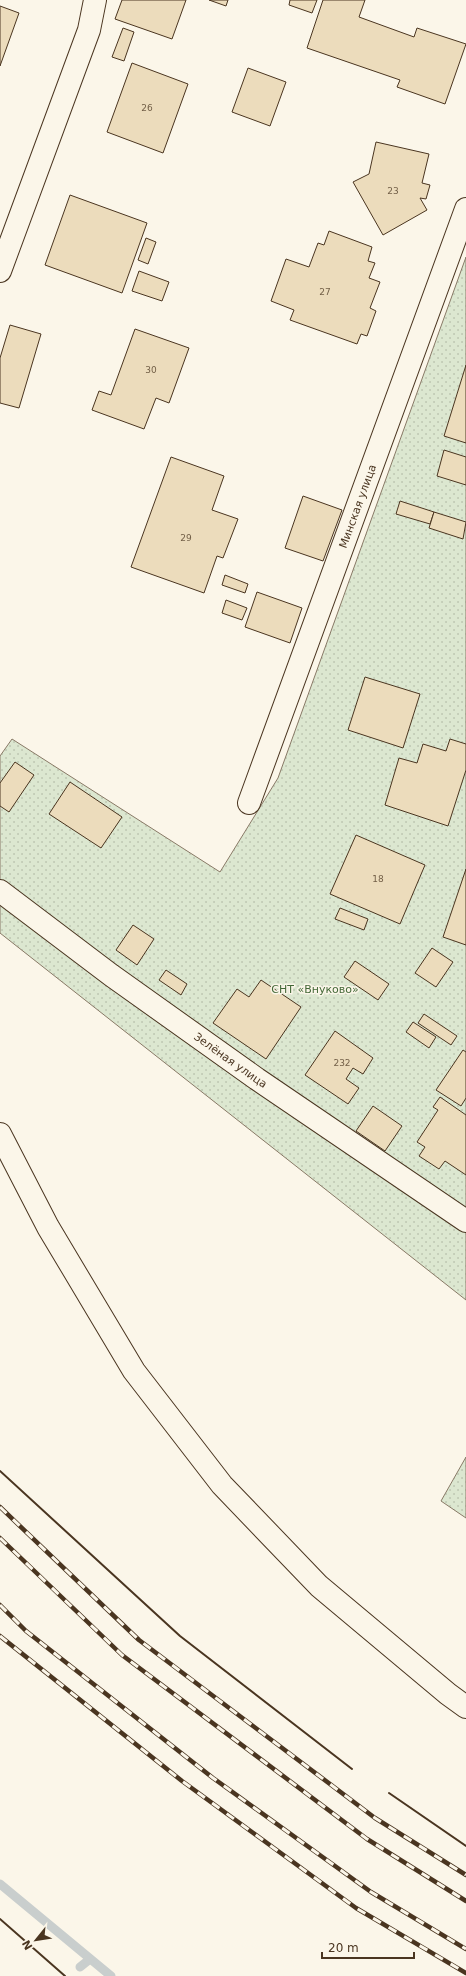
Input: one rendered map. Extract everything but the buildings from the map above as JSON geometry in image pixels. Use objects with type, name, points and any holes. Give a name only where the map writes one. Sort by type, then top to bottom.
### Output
[{"type":"lane","points":[[0,271],[89,30],[95,0]]},
{"type":"lane","name":"Минская улица","points":[[249,803],[466,209]]},
{"type":"lane","name":"Зелёная улица","points":[[0,891],[111,974],[257,1079],[466,1221]]},
{"type":"lane","points":[[0,1134],[48,1227],[134,1371],[222,1485],[319,1586],[448,1694],[466,1706]]},
{"type":"green space","name":"СНТ «Внуково»","points":[[466,257],[466,1300],[0,933],[0,756],[12,739],[220,872],[278,778]]},
{"type":"green space","points":[[466,1457],[466,1518],[441,1501]]},
{"type":"waterway","points":[[0,1884],[111,1976]]},
{"type":"waterway","points":[[80,1967],[90,1959]]},
{"type":"railway","points":[[0,1507],[139,1640],[375,1818],[466,1875]]},
{"type":"railway","points":[[0,1538],[122,1655],[367,1839],[466,1901]]},
{"type":"railway","points":[[0,1605],[26,1631],[213,1778],[371,1892],[466,1949]]},
{"type":"railway","points":[[0,1636],[182,1781],[356,1908],[466,1973]]},
{"type":"wall","points":[[0,1471],[180,1636],[352,1769]]},
{"type":"wall","points":[[389,1793],[466,1846]]},
{"type":"wall","points":[[0,1919],[65,1976]]}]
